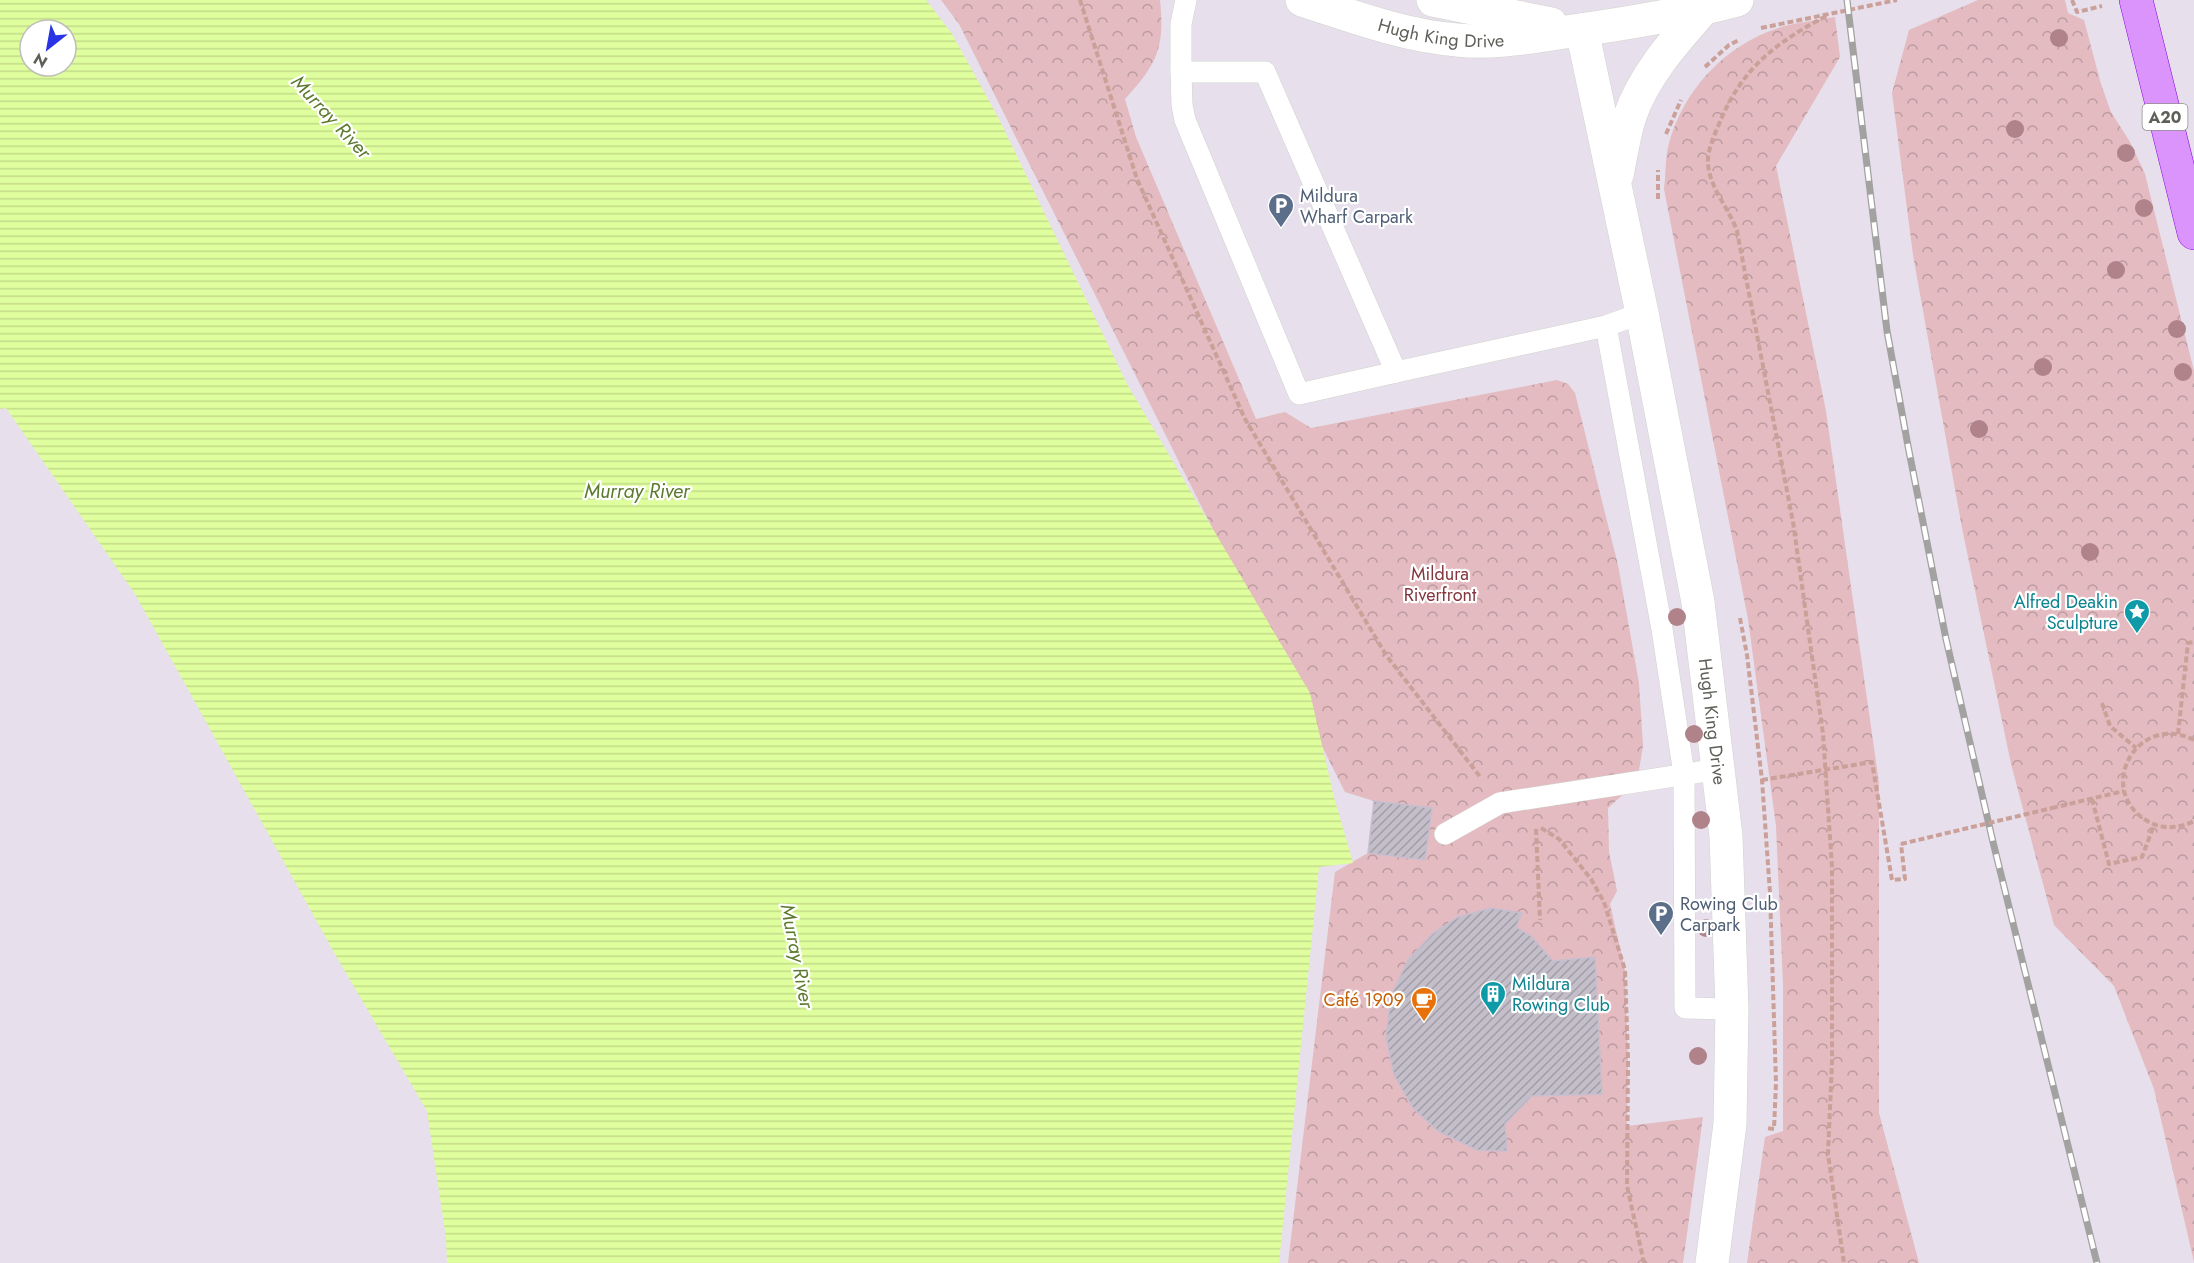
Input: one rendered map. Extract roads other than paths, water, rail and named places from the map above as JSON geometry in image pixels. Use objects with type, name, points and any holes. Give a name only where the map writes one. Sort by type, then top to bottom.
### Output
[{"type":"highway","name":"A20","points":[[2121,2],[2194,233]]},
{"type":"street","name":"Hugh King Drive","points":[[1302,0],[1366,20],[1456,40],[1501,40],[1582,30],[1638,22],[1737,0]]},
{"type":"street","name":"Hugh King Drive","points":[[1433,0],[1582,30]]},
{"type":"street","name":"Hugh King Drive","points":[[1614,187],[1630,116],[1644,84],[1703,9]]},
{"type":"street","name":"Hugh King Drive","points":[[1582,30],[1642,313],[1698,602],[1719,769],[1726,836],[1732,1009],[1730,1124],[1712,1263]]},
{"type":"lane","points":[[1185,0],[1181,72],[1185,120],[1299,394],[1606,326],[1642,313]]},
{"type":"lane","points":[[1181,72],[1265,72],[1396,372]]},
{"type":"lane","points":[[1606,326],[1662,629],[1684,774],[1685,1008],[1732,1009]]},
{"type":"lane","points":[[1445,834],[1500,803],[1719,769]]},
{"type":"water","name":"Murray River","points":[[0,0],[926,0],[952,34],[999,119],[1127,384],[1310,693],[1334,797],[1353,863],[1319,867],[1279,1263],[447,1263],[446,1238],[427,1111],[336,956],[135,594],[6,408],[0,409]]},
{"type":"railway","points":[[1847,0],[1887,331],[1946,639],[1993,842],[2097,1263]]},
{"type":"place","name":"Mildura Wharf Carpark","points":[[1281,229]]},
{"type":"place","name":"Alfred Deakin Sculpture","points":[[2137,635]]},
{"type":"place","name":"Rowing Club Carpark","points":[[1661,937]]},
{"type":"place","name":"Mildura Rowing Club","points":[[1493,1017]]},
{"type":"place","name":"Café 1909","points":[[1424,1023]]},
{"type":"park label","name":"Mildura Riverfront","points":[[1440,584]]}]
